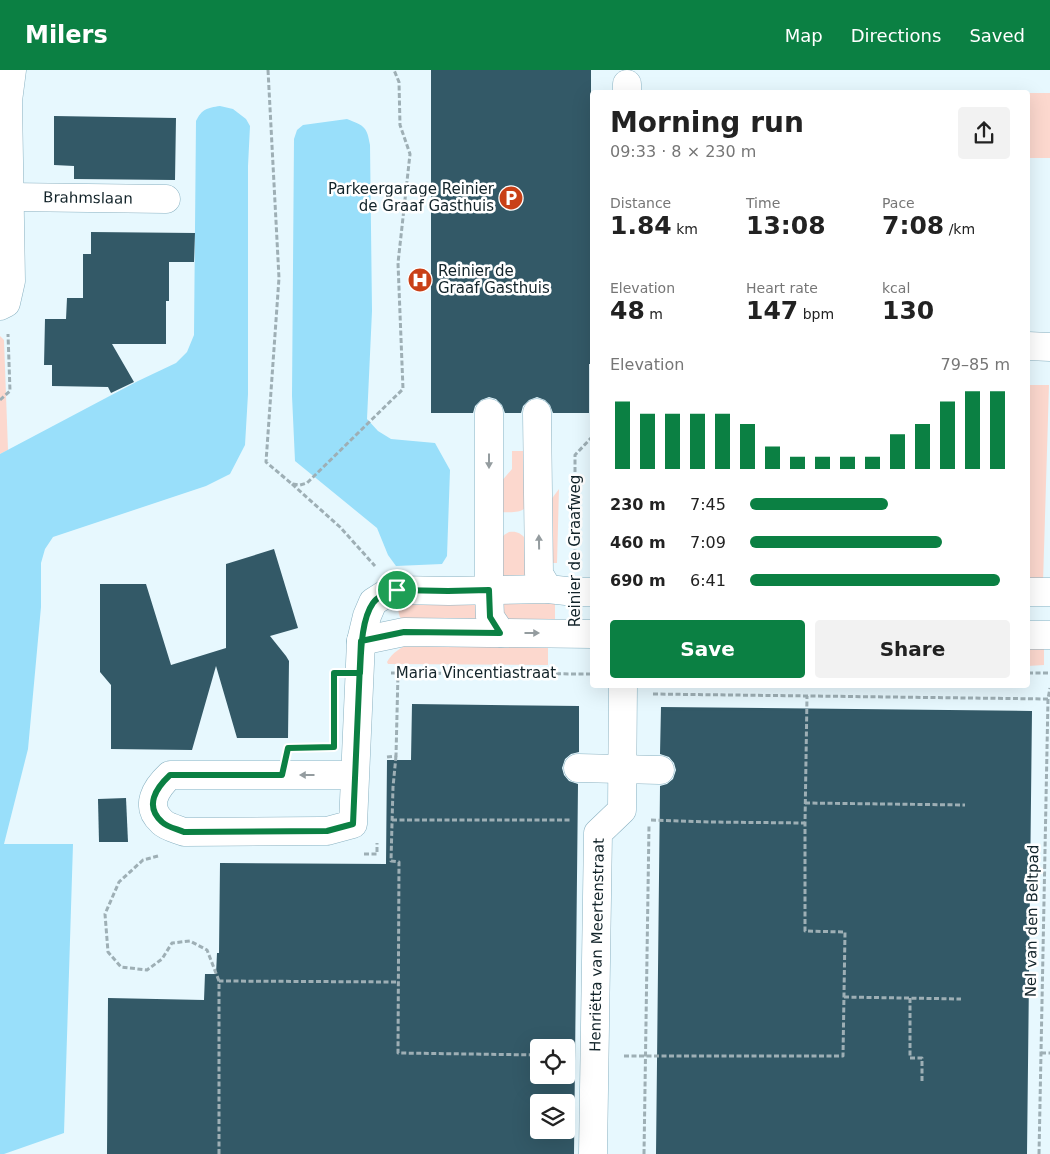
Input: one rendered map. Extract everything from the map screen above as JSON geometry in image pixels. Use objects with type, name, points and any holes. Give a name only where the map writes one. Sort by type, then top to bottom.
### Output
[{"type":"street","points":[[3,305],[11,281],[10,197],[4,100],[12,70]]},
{"type":"street","name":"Brahmslaan","points":[[10,197],[166,199]]},
{"type":"street","points":[[1030,346],[1050,347]]},
{"type":"street","points":[[488,413],[490,617],[500,633]]},
{"type":"street","points":[[537,413],[539,574],[548,589]]},
{"type":"street","points":[[355,776],[170,775],[160,784],[153,798],[153,812],[163,824],[184,832],[327,831],[353,824],[361,641],[367,616],[373,602],[397,590],[548,589],[584,592]]},
{"type":"street","points":[[1030,592],[1050,592]]},
{"type":"street","points":[[361,641],[404,632],[590,634]]},
{"type":"street","points":[[1030,635],[1050,635]]},
{"type":"street","name":"Henriëtta van Meertenstraat","points":[[593,1154],[598,833],[622,810],[624,688]]},
{"type":"street","points":[[578,768],[660,770]]},
{"type":"path","points":[[268,70],[279,278],[266,462],[340,527],[397,590]]},
{"type":"path","points":[[292,484],[300,485],[307,483],[403,390],[398,263],[410,154],[400,125],[399,82],[394,70]]},
{"type":"path","points":[[0,400],[10,391],[3,305]]},
{"type":"path","name":"Reinier de Graafweg","points":[[584,592],[575,455],[590,439]]},
{"type":"path","name":"Maria Vincentiastraat","points":[[360,673],[590,674]]},
{"type":"path","points":[[1030,673],[1050,673]]},
{"type":"path","name":"Nel van den Beltpad","points":[[1039,1154],[1048,699],[1050,688]]},
{"type":"path","points":[[651,703],[652,694],[1048,699]]},
{"type":"path","points":[[657,1057],[843,1056],[845,932],[805,932],[805,803],[808,696]]},
{"type":"path","points":[[396,756],[391,861],[399,862],[398,1053],[530,1054]]},
{"type":"path","points":[[805,803],[965,805]]},
{"type":"path","points":[[392,820],[578,820]]},
{"type":"path","points":[[644,1154],[650,820]]},
{"type":"path","points":[[660,820],[805,823]]},
{"type":"path","points":[[162,855],[142,860],[119,882],[105,914],[108,952],[121,967],[147,970],[162,959],[172,943],[190,941],[207,950],[219,981],[219,1154]]},
{"type":"path","points":[[219,981],[398,982]]},
{"type":"path","points":[[844,997],[961,999]]},
{"type":"path","points":[[910,998],[910,1058],[922,1058],[922,1082]]},
{"type":"path","points":[[1041,1053],[1050,1053]]},
{"type":"shaded area","points":[[1030,93],[1050,93],[1050,158],[1030,158]]},
{"type":"shaded area","points":[[0,336],[4,340],[8,450],[0,454]]},
{"type":"shaded area","points":[[1030,385],[1049,385],[1043,583],[1030,583]]},
{"type":"shaded area","points":[[512,451],[527,451],[526,507],[517,512],[499,512],[500,483],[512,469]]},
{"type":"shaded area","points":[[559,489],[557,563],[545,563],[550,501]]},
{"type":"shaded area","points":[[509,532],[518,533],[525,538],[527,582],[499,582],[501,539]]},
{"type":"shaded area","points":[[481,600],[481,623],[403,621],[399,614],[399,608],[403,601]]},
{"type":"shaded area","points":[[500,600],[555,600],[555,624],[521,624],[508,620],[504,616]]},
{"type":"shaded area","points":[[548,641],[548,665],[388,664],[387,662],[397,651],[411,643]]},
{"type":"shaded area","points":[[1030,642],[1044,642],[1044,665],[1030,666]]},
{"type":"water","points":[[220,106],[233,109],[246,119],[250,126],[248,166],[248,394],[245,445],[230,474],[206,486],[53,537],[45,549],[41,563],[41,607],[28,749],[4,844],[73,844],[64,1133],[0,1154],[0,454],[176,363],[187,352],[194,335],[196,121],[205,110]]},
{"type":"water","points":[[347,119],[358,123],[364,128],[368,134],[370,145],[372,311],[367,419],[378,431],[391,439],[435,443],[450,470],[447,556],[442,564],[396,566],[388,555],[377,528],[295,461],[292,396],[294,139],[297,130],[303,125]]},
{"type":"building","name":"Parkeergarage Reinier de Graaf Gasthuis","points":[[431,70],[591,70],[589,413],[553,413],[550,405],[545,400],[537,397],[529,400],[523,406],[521,413],[505,413],[502,405],[496,399],[489,397],[481,400],[475,406],[473,413],[431,413]]},
{"type":"building","points":[[54,116],[176,118],[175,180],[74,179],[74,166],[54,165]]},
{"type":"building","points":[[91,232],[195,233],[194,262],[169,262],[169,301],[166,301],[166,344],[112,344],[134,382],[111,393],[108,387],[52,386],[52,365],[44,365],[45,319],[66,319],[67,298],[83,298],[83,254],[91,254]]},
{"type":"building","points":[[274,549],[298,628],[270,636],[289,661],[288,738],[237,738],[216,666],[192,750],[111,749],[111,685],[100,672],[100,584],[146,584],[171,665],[226,648],[226,564]]},
{"type":"building","points":[[412,704],[579,706],[579,752],[571,754],[565,759],[562,768],[564,775],[569,781],[578,784],[575,1062],[575,1039],[530,1039],[530,1084],[575,1084],[575,1094],[530,1094],[530,1139],[574,1139],[574,1154],[107,1154],[108,998],[204,1000],[205,974],[216,974],[217,953],[219,953],[220,863],[386,864],[387,760],[411,760]]},
{"type":"building","points":[[661,707],[1032,711],[1027,1154],[656,1154],[660,786],[667,784],[673,779],[676,770],[674,763],[669,757],[660,754]]},
{"type":"building","points":[[126,798],[128,842],[99,842],[98,799]]},
{"type":"place","name":"Parkeergarage Reinier de Graaf Gasthuis","points":[[511,198]]},
{"type":"place","name":"Reinier de Graaf Gasthuis","points":[[420,280]]},
{"type":"route","points":[[397,590],[373,602],[367,616],[361,641],[360,673],[334,673],[334,747],[288,748],[282,775],[170,775],[160,784],[153,798],[153,812],[163,824],[184,832],[327,831],[353,824],[359,694],[361,641],[404,632],[500,633],[490,617],[489,590],[397,590]]}]
